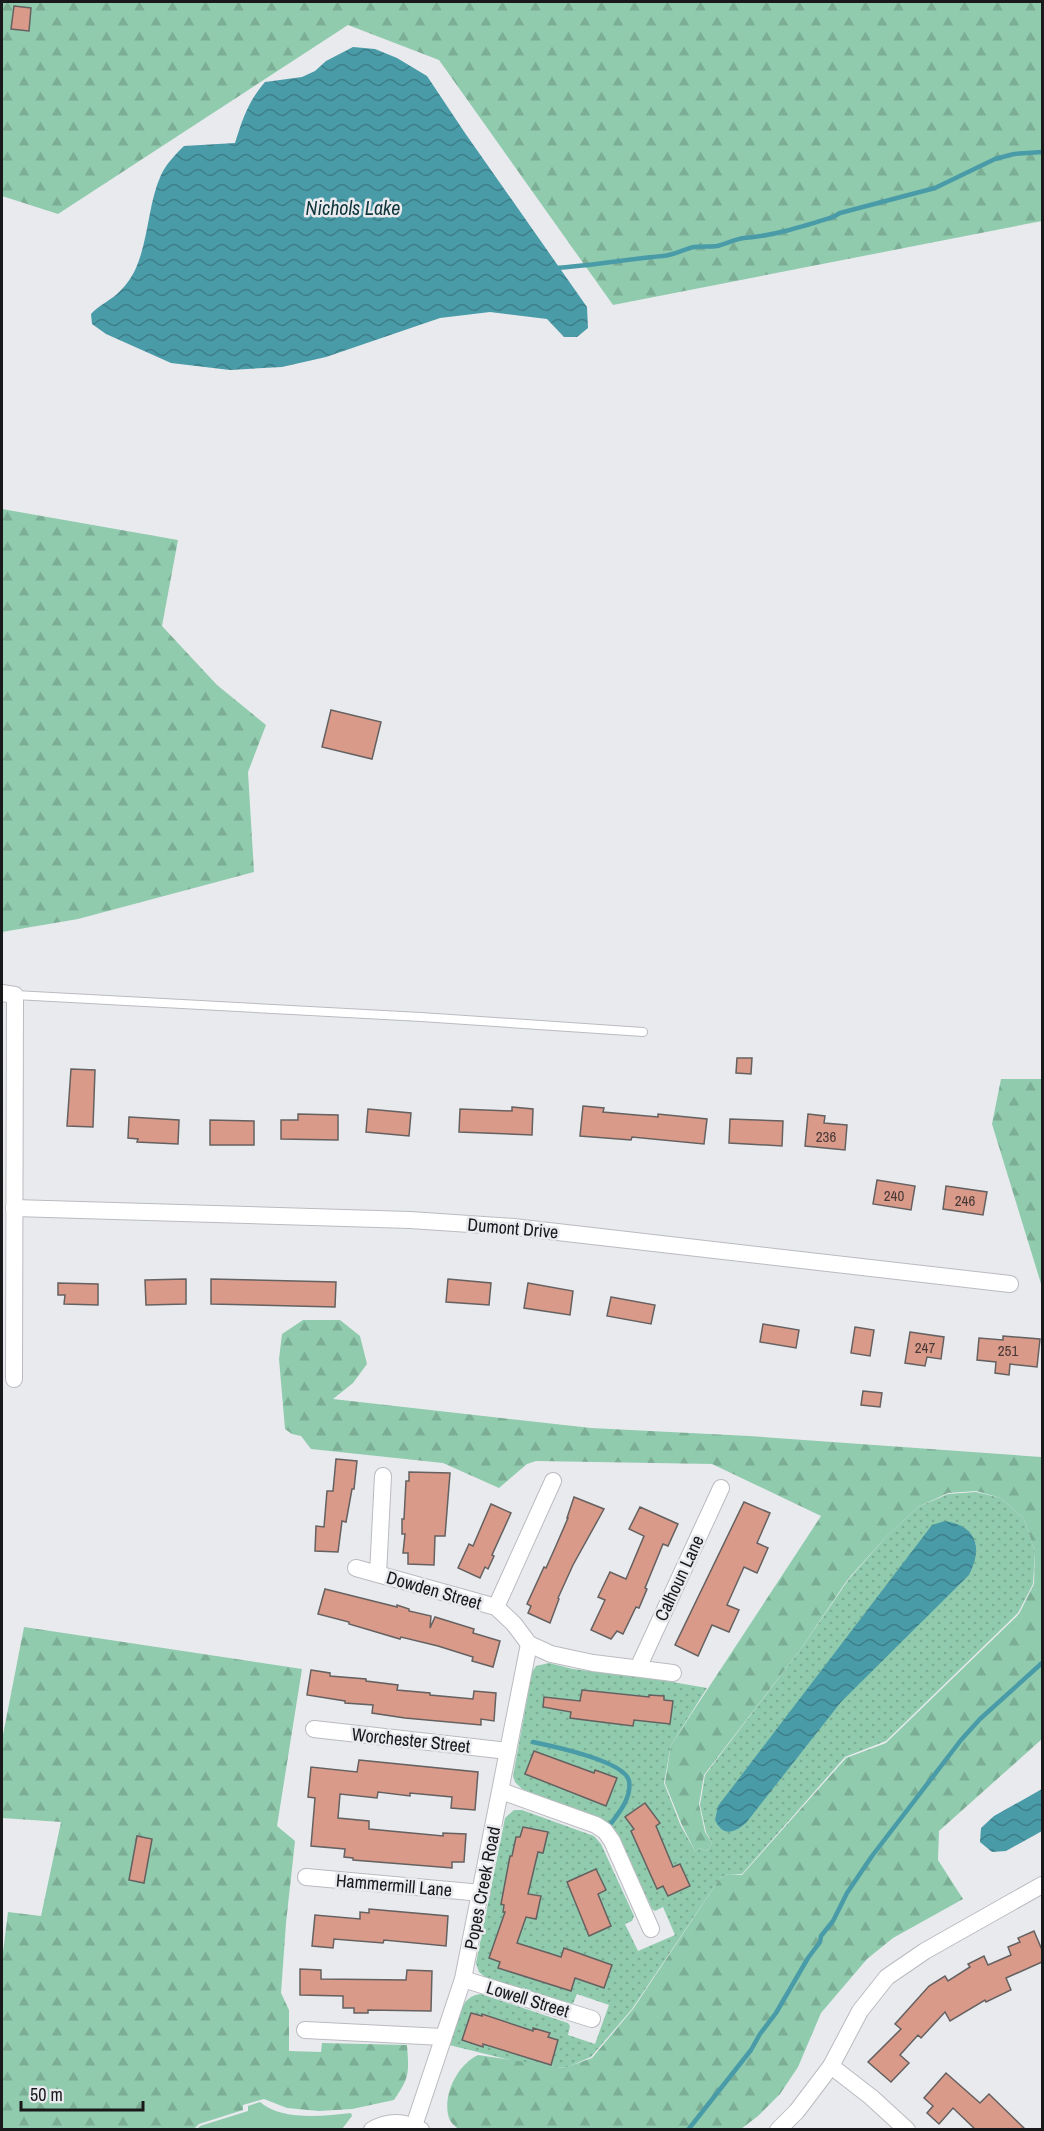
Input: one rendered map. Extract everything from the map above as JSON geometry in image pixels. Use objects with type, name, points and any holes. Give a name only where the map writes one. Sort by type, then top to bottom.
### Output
[{"type":"street","points":[[8,994],[14,1208],[14,1379]]},
{"type":"street","name":"Dumont Drive","points":[[14,1208],[410,1220],[503,1226],[1010,1284]]},
{"type":"street","points":[[378,1574],[383,1476]]},
{"type":"street","points":[[496,1607],[553,1481]]},
{"type":"street","name":"Calhoun Lane","points":[[638,1668],[721,1488]]},
{"type":"street","name":"Dowden Street","points":[[356,1568],[496,1607],[514,1624],[529,1644],[551,1654],[593,1663],[673,1673]]},
{"type":"street","name":"Popes Creek Road","points":[[417,2128],[443,2037],[463,1980],[482,1893],[529,1644]]},
{"type":"street","name":"Worchester Street","points":[[314,1729],[508,1751]]},
{"type":"street","points":[[501,1791],[596,1825],[605,1831],[612,1841],[651,1929]]},
{"type":"street","name":"Hammermill Lane","points":[[306,1877],[482,1893]]},
{"type":"street","points":[[777,2130],[797,2111],[831,2066],[860,2011],[887,1977],[925,1951],[1042,1885]]},
{"type":"street","name":"Lowell Street","points":[[463,1980],[592,2019]]},
{"type":"street","points":[[305,2030],[443,2037]]},
{"type":"street","points":[[831,2066],[871,2097],[907,2130]]},
{"type":"street","points":[[372,2130],[382,2124],[393,2122],[404,2122],[417,2128]]},
{"type":"lane","points":[[8,994],[643,1032]]},
{"type":"green space","points":[[2,2],[1042,2],[1042,221],[613,305],[439,60],[348,25],[58,214],[2,196]]},
{"type":"green space","points":[[2,509],[178,540],[162,626],[217,685],[266,725],[248,772],[254,872],[78,919],[2,932]]},
{"type":"green space","points":[[1001,1079],[1042,1079],[1042,1287],[992,1124]]},
{"type":"green space","points":[[303,1320],[340,1320],[360,1336],[367,1364],[353,1383],[333,1399],[591,1428],[749,1436],[1041,1457],[1042,1453],[1042,1739],[939,1831],[938,1860],[963,1899],[893,1938],[867,1959],[821,2013],[798,2067],[780,2094],[741,2129],[458,2129],[451,2122],[447,2109],[453,2082],[464,2066],[478,2055],[564,2068],[592,2058],[633,2009],[720,1878],[729,1874],[742,1875],[846,1758],[886,1743],[1019,1614],[1034,1584],[1035,1552],[1024,1519],[1001,1498],[976,1491],[948,1493],[918,1507],[885,1538],[848,1579],[800,1650],[704,1775],[699,1804],[705,1832],[712,1843],[707,1851],[700,1848],[695,1851],[665,1783],[671,1745],[821,1516],[712,1464],[536,1461],[527,1464],[499,1488],[443,1463],[311,1449],[301,1436],[285,1429],[279,1359],[282,1334]]},
{"type":"green space","points":[[976,1492],[1001,1498],[1024,1519],[1035,1552],[1033,1584],[1018,1613],[886,1741],[845,1757],[742,1874],[729,1874],[720,1878],[632,2009],[591,2057],[565,2068],[518,2062],[449,2045],[463,2006],[474,1996],[481,1994],[568,2023],[570,2026],[568,2035],[595,2044],[609,2005],[577,1994],[572,2006],[485,1977],[479,1972],[476,1963],[505,1818],[514,1810],[522,1810],[594,1836],[601,1844],[634,1916],[632,1921],[625,1924],[638,1951],[675,1935],[663,1907],[655,1911],[652,1909],[619,1837],[575,1809],[522,1789],[515,1782],[513,1776],[532,1672],[536,1666],[549,1663],[573,1669],[707,1688],[671,1745],[664,1783],[680,1824],[695,1851],[700,1848],[707,1851],[712,1843],[706,1832],[700,1805],[705,1775],[800,1650],[849,1579],[885,1538],[918,1507],[948,1494]]},
{"type":"green space","points":[[24,1627],[302,1669],[277,1826],[295,1841],[281,1993],[289,2010],[289,2051],[321,2052],[322,2043],[407,2045],[407,2074],[394,2100],[352,2109],[319,2111],[287,2108],[264,2099],[243,2105],[243,2110],[199,2124],[194,2129],[2,2130],[2,1960],[8,1912],[41,1916],[61,1822],[2,1818],[2,1740]]},
{"type":"green space","points":[[260,2102],[269,2108],[291,2115],[316,2116],[351,2113],[352,2116],[342,2129],[196,2130],[200,2126],[248,2111],[248,2106]]},
{"type":"water","name":"Nichols Lake","points":[[353,47],[375,49],[397,58],[427,76],[587,307],[588,328],[577,337],[564,337],[547,319],[490,312],[440,318],[326,357],[282,367],[230,370],[171,363],[106,334],[92,324],[91,314],[122,289],[135,271],[144,245],[157,186],[163,171],[178,152],[184,146],[235,143],[254,96],[265,82],[302,77]]},
{"type":"water","points":[[945,1521],[964,1528],[974,1540],[976,1556],[969,1575],[841,1702],[746,1823],[729,1832],[722,1829],[715,1820],[718,1806],[932,1525]]},
{"type":"water","points":[[1042,1789],[1042,1831],[1006,1851],[992,1852],[980,1842],[981,1828],[994,1816]]},
{"type":"building","points":[[14,6],[31,8],[29,31],[11,29]]},
{"type":"building","points":[[331,710],[381,722],[372,759],[322,747]]},
{"type":"building","points":[[737,1058],[752,1058],[751,1074],[736,1073]]},
{"type":"building","points":[[71,1069],[95,1070],[93,1127],[67,1126]]},
{"type":"building","points":[[583,1106],[604,1108],[603,1112],[707,1119],[704,1144],[632,1137],[631,1140],[580,1136]]},
{"type":"building","points":[[512,1107],[533,1109],[532,1135],[459,1132],[460,1109],[512,1111]]},
{"type":"building","points":[[368,1109],[411,1113],[409,1136],[366,1132]]},
{"type":"building","points":[[298,1114],[338,1115],[338,1140],[281,1139],[281,1120],[298,1120]]},
{"type":"building","points":[[808,1114],[825,1116],[824,1123],[847,1125],[845,1150],[805,1146]]},
{"type":"building","points":[[129,1117],[179,1120],[178,1144],[137,1142],[138,1139],[128,1138]]},
{"type":"building","points":[[730,1119],[783,1121],[782,1146],[729,1143]]},
{"type":"building","points":[[210,1120],[254,1121],[254,1145],[210,1145]]},
{"type":"building","points":[[877,1180],[915,1186],[911,1210],[873,1204]]},
{"type":"building","points":[[946,1186],[987,1192],[983,1215],[943,1209]]},
{"type":"building","points":[[186,1279],[186,1304],[146,1305],[145,1280]]},
{"type":"building","points":[[211,1279],[336,1282],[335,1307],[211,1304]]},
{"type":"building","points":[[448,1279],[491,1283],[489,1305],[446,1302]]},
{"type":"building","points":[[58,1283],[98,1284],[98,1305],[64,1304],[65,1295],[58,1295]]},
{"type":"building","points":[[528,1283],[573,1291],[570,1315],[524,1308]]},
{"type":"building","points":[[611,1297],[655,1305],[651,1324],[607,1316]]},
{"type":"building","points":[[763,1324],[799,1330],[796,1348],[760,1342]]},
{"type":"building","points":[[855,1327],[874,1330],[870,1356],[851,1353]]},
{"type":"building","points":[[910,1332],[944,1337],[941,1359],[927,1357],[925,1366],[905,1363]]},
{"type":"building","points":[[1003,1336],[1040,1339],[1037,1367],[1010,1364],[1009,1375],[995,1373],[996,1362],[977,1360],[979,1338],[1003,1340]]},
{"type":"building","points":[[863,1391],[882,1393],[880,1407],[861,1405]]},
{"type":"building","points":[[336,1459],[357,1461],[354,1489],[352,1489],[346,1522],[342,1521],[338,1552],[315,1551],[316,1526],[324,1527],[327,1491],[333,1491]]},
{"type":"building","points":[[409,1472],[450,1473],[445,1536],[435,1536],[434,1565],[408,1564],[408,1553],[403,1553],[405,1534],[402,1534],[402,1519],[404,1519],[406,1481],[409,1481]]},
{"type":"building","points":[[574,1497],[604,1509],[573,1565],[550,1623],[528,1613],[531,1606],[527,1604],[555,1548]]},
{"type":"building","points":[[744,1502],[770,1513],[757,1543],[768,1548],[757,1573],[744,1567],[727,1605],[739,1610],[729,1632],[712,1625],[698,1656],[675,1645]]},
{"type":"building","points":[[491,1504],[511,1513],[488,1569],[485,1567],[480,1578],[458,1568],[469,1544],[473,1546]]},
{"type":"building","points":[[640,1507],[678,1524],[668,1546],[663,1544],[639,1608],[636,1607],[623,1634],[617,1631],[611,1639],[591,1630],[605,1600],[598,1597],[610,1572],[626,1579],[644,1536],[629,1529]]},
{"type":"building","points":[[325,1589],[397,1607],[397,1605],[409,1611],[431,1616],[430,1628],[435,1617],[474,1629],[473,1633],[500,1641],[493,1667],[472,1661],[473,1657],[438,1646],[401,1637],[400,1639],[318,1614]]},
{"type":"building","points":[[311,1670],[330,1673],[330,1676],[398,1685],[397,1690],[430,1693],[430,1695],[473,1699],[474,1691],[496,1693],[494,1721],[481,1719],[481,1725],[405,1718],[372,1713],[373,1705],[345,1703],[345,1701],[307,1695]]},
{"type":"building","points":[[582,1690],[649,1697],[649,1695],[664,1696],[664,1700],[673,1701],[670,1724],[634,1720],[633,1726],[570,1718],[571,1712],[543,1707],[544,1697],[580,1701]]},
{"type":"building","points":[[534,1751],[594,1773],[595,1770],[617,1778],[606,1806],[525,1774]]},
{"type":"building","points":[[359,1760],[478,1772],[475,1810],[451,1808],[452,1797],[410,1793],[410,1796],[378,1792],[377,1798],[340,1794],[338,1818],[369,1821],[369,1829],[443,1836],[443,1833],[466,1834],[464,1862],[452,1862],[452,1868],[353,1860],[353,1858],[344,1857],[345,1849],[311,1846],[315,1798],[308,1797],[311,1767],[357,1772]]},
{"type":"building","points":[[645,1803],[660,1823],[656,1826],[673,1867],[680,1864],[690,1886],[668,1896],[663,1886],[657,1889],[631,1831],[634,1829],[625,1817]]},
{"type":"building","points":[[523,1827],[548,1832],[543,1853],[538,1852],[528,1894],[541,1896],[536,1919],[526,1917],[517,1943],[561,1957],[564,1948],[612,1965],[604,1988],[575,1978],[571,1991],[498,1968],[500,1962],[489,1958],[505,1912],[503,1912],[504,1905],[501,1904],[510,1856],[512,1856],[516,1837],[520,1837]]},
{"type":"building","points":[[137,1836],[152,1839],[144,1883],[129,1880]]},
{"type":"building","points":[[596,1869],[606,1890],[598,1894],[611,1926],[589,1936],[567,1882]]},
{"type":"building","points":[[369,1909],[448,1916],[446,1946],[384,1940],[383,1943],[334,1939],[333,1948],[312,1946],[315,1915],[360,1919],[360,1912],[369,1913]]},
{"type":"building","points":[[1034,1931],[1042,1950],[1042,1962],[1006,1978],[1011,1990],[986,2002],[985,2000],[950,2021],[945,2012],[921,2038],[918,2035],[900,2055],[909,2063],[891,2082],[868,2062],[901,2029],[895,2024],[929,1986],[945,1976],[948,1981],[970,1967],[968,1964],[984,1956],[988,1965],[1011,1955],[1008,1947],[1020,1942],[1018,1938]]},
{"type":"building","points":[[300,1969],[321,1970],[321,1979],[406,1980],[407,1970],[432,1971],[431,2011],[368,2010],[368,2013],[354,2013],[354,2008],[343,2008],[343,1996],[300,1995]]},
{"type":"building","points":[[471,2013],[482,2016],[482,2014],[533,2031],[533,2028],[550,2033],[548,2037],[558,2040],[551,2065],[483,2044],[483,2047],[462,2040]]},
{"type":"building","points":[[946,2073],[980,2103],[989,2094],[1026,2130],[976,2130],[953,2108],[939,2124],[927,2113],[933,2106],[924,2098]]},
{"type":"waterway","points":[[554,268],[667,255],[694,247],[717,246],[741,239],[778,233],[840,213],[935,188],[995,159],[1014,154],[1042,152]]},
{"type":"waterway","points":[[688,2130],[751,2050],[776,2013],[820,1942],[821,1936],[833,1921],[847,1893],[872,1856],[961,1740],[980,1719],[1042,1663]]},
{"type":"waterway","points":[[533,1742],[602,1761],[625,1774],[629,1781],[628,1794],[624,1805],[609,1826]]}]
